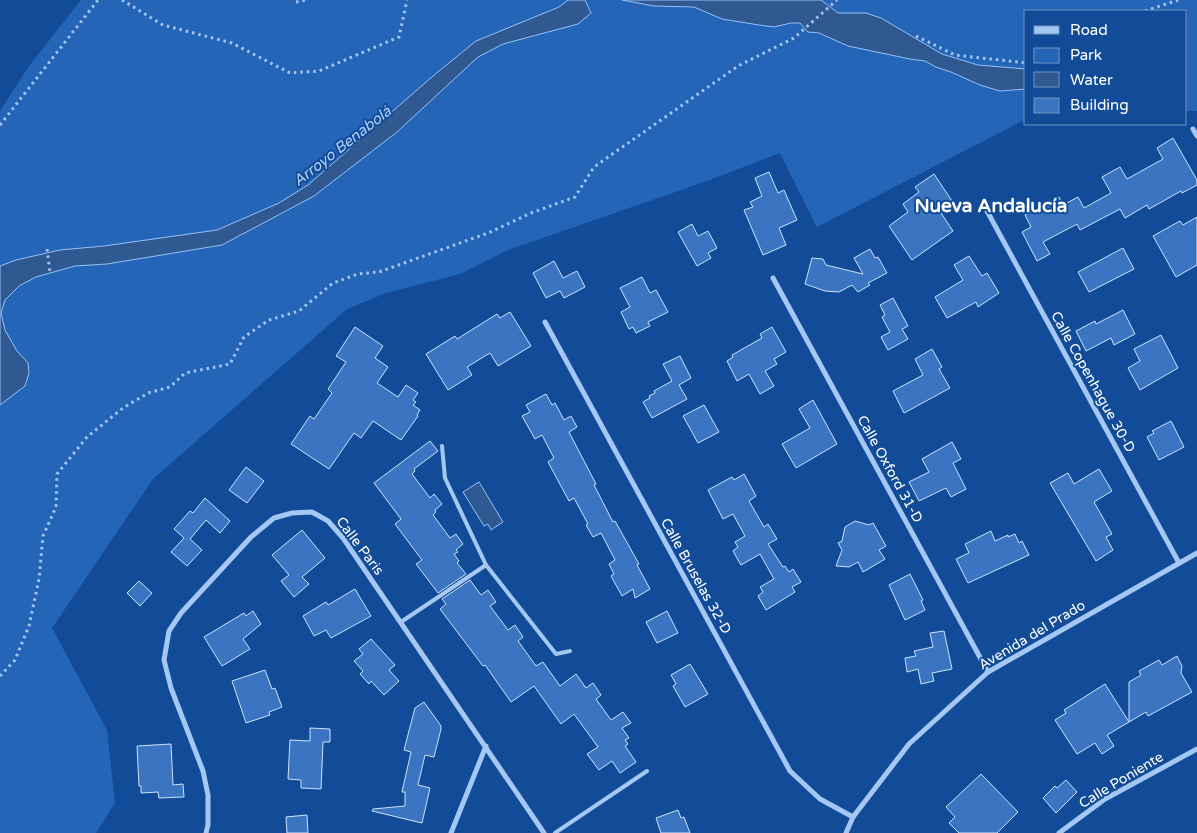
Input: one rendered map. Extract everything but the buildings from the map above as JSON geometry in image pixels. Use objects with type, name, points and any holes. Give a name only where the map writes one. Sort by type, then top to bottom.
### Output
[{"type":"street","points":[[1193,128],[1197,136]]},
{"type":"street","name":"Calle Copenhague 30-D","points":[[987,211],[1180,563]]},
{"type":"street","name":"Calle Oxford 31-D","points":[[772,278],[988,672]]},
{"type":"street","name":"Calle Bruselas 32-D","points":[[545,322],[790,771],[820,799],[853,817]]},
{"type":"street","name":"Calle Paris","points":[[206,833],[208,825],[208,795],[202,771],[171,688],[164,660],[169,631],[181,613],[251,537],[274,518],[292,513],[312,512],[328,521],[343,538],[544,833]]},
{"type":"street","name":"Avenida del Prado","points":[[846,833],[853,817],[909,744],[988,672],[1197,553]]},
{"type":"street","points":[[451,833],[486,746]]},
{"type":"street","name":"Calle Poniente","points":[[1059,833],[1105,799],[1197,749]]},
{"type":"lane","points":[[442,446],[445,478],[486,565],[556,654],[570,651]]},
{"type":"lane","points":[[401,622],[486,565]]},
{"type":"lane","points":[[555,833],[647,771]]},
{"type":"path","points":[[0,125],[98,0]]},
{"type":"path","points":[[122,0],[163,25],[232,43],[290,73],[318,71],[398,37],[407,0]]},
{"type":"path","points":[[296,2],[307,0]]},
{"type":"path","points":[[0,676],[15,660],[28,626],[39,579],[43,536],[56,507],[57,474],[87,437],[116,414],[148,393],[170,387],[185,373],[230,364],[244,338],[270,320],[299,311],[333,283],[358,274],[379,272],[488,233],[531,213],[575,197],[594,167],[738,66],[794,38],[837,0]]},
{"type":"path","points":[[1148,10],[1178,0]]},
{"type":"path","points":[[916,36],[955,55],[1024,63]]},
{"type":"path","points":[[47,249],[50,272]]},
{"type":"green space","points":[[81,0],[1197,0],[1197,111],[1187,111],[1187,10],[1024,10],[1024,120],[817,227],[780,153],[707,181],[508,250],[460,274],[386,293],[347,309],[153,479],[52,628],[107,730],[115,803],[96,833],[0,833],[0,111],[29,66]]},
{"type":"water","points":[[568,0],[585,0],[591,13],[578,24],[503,44],[478,57],[397,132],[314,196],[222,245],[107,264],[75,266],[36,277],[19,286],[5,300],[1,313],[5,330],[17,351],[28,363],[29,373],[25,386],[0,405],[0,266],[16,260],[60,250],[104,246],[217,230],[279,203],[308,185],[476,41],[559,7]]},
{"type":"water","points":[[622,0],[821,0],[838,13],[866,13],[881,18],[942,54],[978,65],[1024,69],[1024,89],[1000,91],[980,85],[925,61],[848,46],[819,33],[808,32],[800,23],[774,27],[722,19],[694,7],[654,6]]},
{"type":"water","points":[[479,482],[503,522],[491,530],[488,524],[484,526],[463,492]]},
{"type":"district","name":"Nueva Andalucía","points":[[991,206]]},
{"type":"water label","name":"Arroyo Benabolá","points":[[342,146]]}]
